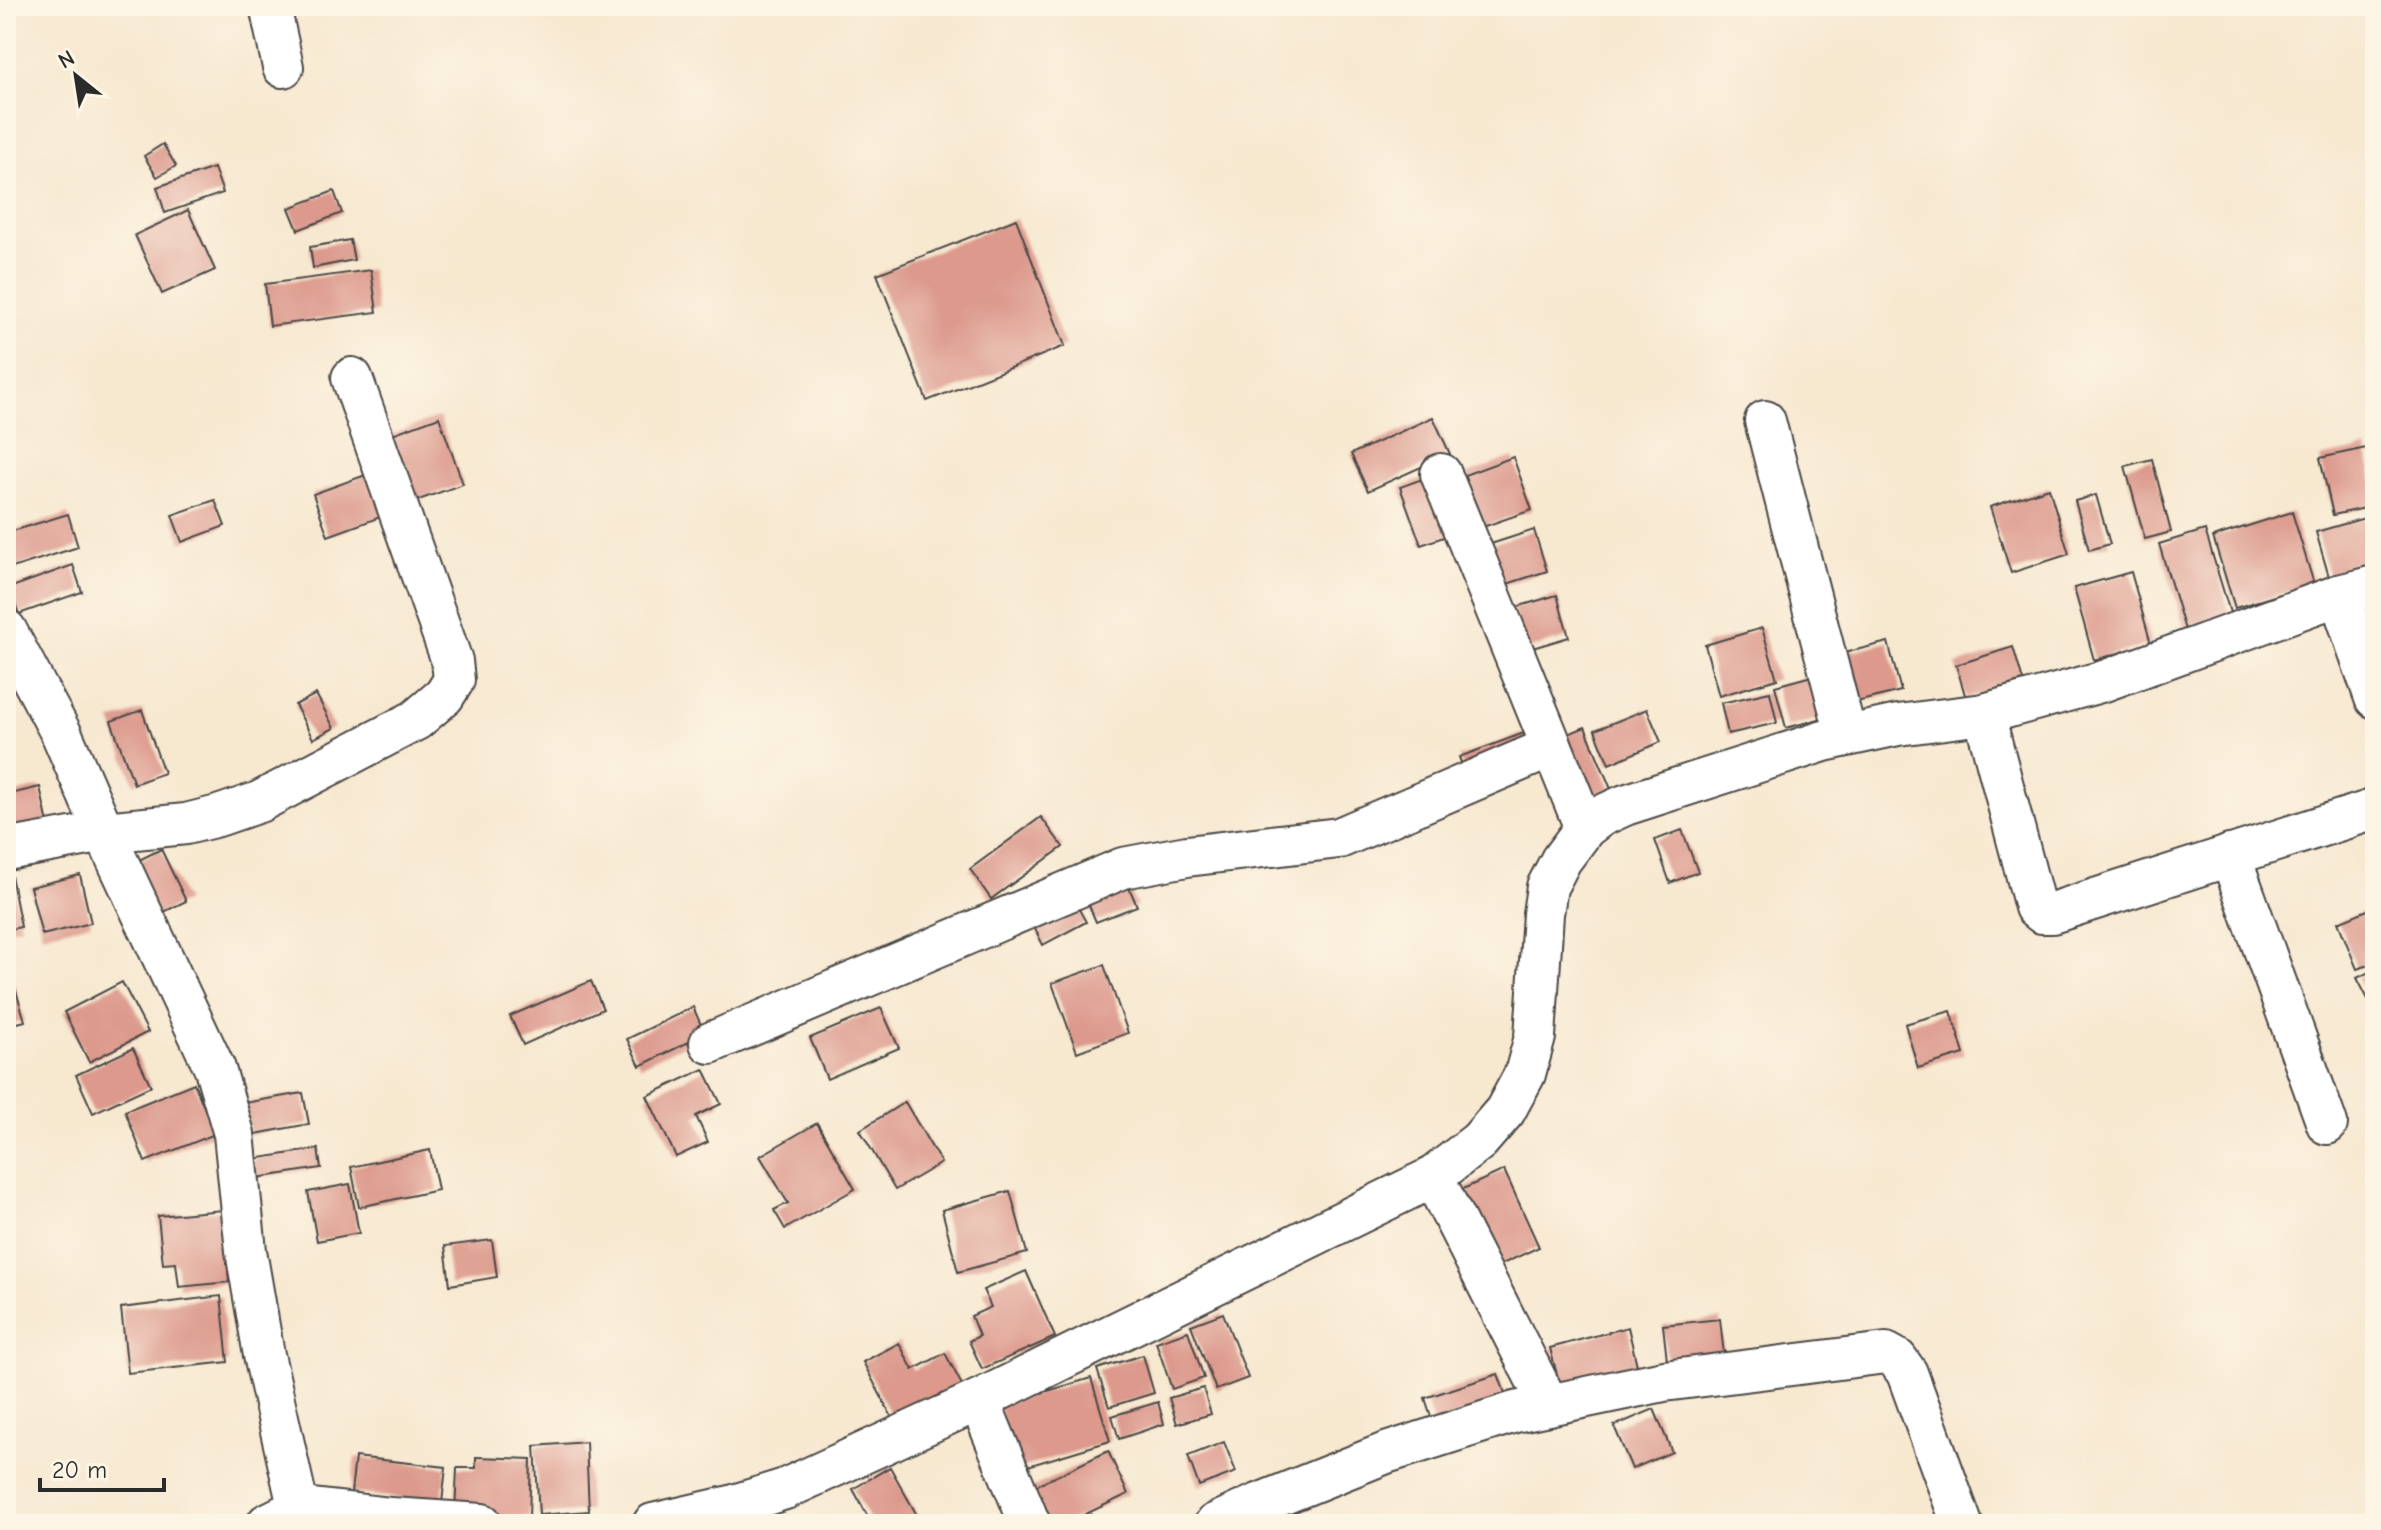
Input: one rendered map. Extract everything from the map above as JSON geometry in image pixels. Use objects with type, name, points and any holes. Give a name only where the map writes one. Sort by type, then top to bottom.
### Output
[{"type":"street","points":[[270,6],[283,67]]},
{"type":"street","points":[[6,850],[104,832],[186,824],[259,802],[416,720],[444,696],[454,680],[452,661],[352,378]]},
{"type":"street","points":[[1765,421],[1846,735]]},
{"type":"street","points":[[1441,474],[1585,828]]},
{"type":"street","points":[[653,1524],[731,1506],[785,1489],[979,1400],[1433,1177],[1458,1159],[1505,1111],[1525,1074],[1535,1037],[1547,887],[1561,860],[1585,828],[1601,816],[1625,805],[1846,735],[1984,714],[2104,681],[2357,590],[2375,698]]},
{"type":"street","points":[[6,630],[62,735],[215,1069],[224,1095],[234,1134],[246,1251],[264,1355],[283,1518],[313,1509],[482,1524]]},
{"type":"street","points":[[1984,714],[2035,907],[2042,913],[2052,913],[2375,809]]},
{"type":"street","points":[[710,1043],[1123,868],[1187,856],[1339,838],[1552,747]]},
{"type":"street","points":[[2230,855],[2327,1124]]},
{"type":"street","points":[[1433,1177],[1549,1405]]},
{"type":"street","points":[[1215,1524],[1386,1453],[1515,1412],[1664,1381],[1886,1353],[1897,1359],[1907,1373],[1962,1524]]},
{"type":"street","points":[[979,1400],[1030,1524]]},
{"type":"building","points":[[163,144],[176,166],[157,177],[144,156]]},
{"type":"building","points":[[214,168],[223,193],[165,213],[157,187]]},
{"type":"building","points":[[334,191],[342,213],[298,230],[289,208]]},
{"type":"building","points":[[188,210],[215,270],[162,294],[135,235]]},
{"type":"building","points":[[1016,219],[1065,346],[927,401],[877,274]]},
{"type":"building","points":[[350,240],[354,260],[313,268],[310,247]]},
{"type":"building","points":[[371,270],[377,312],[270,326],[265,284]]},
{"type":"building","points":[[439,417],[463,484],[405,505],[381,438]]},
{"type":"building","points":[[1433,417],[1450,454],[1368,491],[1351,454]]},
{"type":"building","points":[[2366,448],[2375,506],[2333,515],[2320,458]]},
{"type":"building","points":[[1513,457],[1532,510],[1477,529],[1459,477]]},
{"type":"building","points":[[2152,459],[2171,532],[2145,539],[2125,466]]},
{"type":"building","points":[[371,473],[386,515],[328,536],[313,494]]},
{"type":"building","points":[[1436,474],[1458,532],[1421,545],[1400,487]]},
{"type":"building","points":[[2049,488],[2069,554],[2011,573],[1990,507]]},
{"type":"building","points":[[2096,495],[2110,544],[2089,550],[2075,501]]},
{"type":"building","points":[[215,500],[225,526],[182,542],[172,515]]},
{"type":"building","points":[[2292,512],[2314,584],[2235,608],[2213,537]]},
{"type":"building","points":[[68,514],[78,547],[6,570],[6,533]]},
{"type":"building","points":[[2375,515],[2375,564],[2329,577],[2316,532]]},
{"type":"building","points":[[1534,530],[1547,571],[1504,585],[1491,544]]},
{"type":"building","points":[[2205,530],[2231,616],[2185,630],[2159,544]]},
{"type":"building","points":[[73,565],[82,592],[19,614],[9,588]]},
{"type":"building","points":[[2131,572],[2151,644],[2094,660],[2074,588]]},
{"type":"building","points":[[1557,595],[1569,637],[1526,650],[1513,608]]},
{"type":"building","points":[[1762,628],[1777,679],[1719,696],[1705,645]]},
{"type":"building","points":[[1888,642],[1901,691],[1844,705],[1832,656]]},
{"type":"building","points":[[2013,647],[2023,681],[1966,698],[1956,665]]},
{"type":"building","points":[[1819,674],[1830,716],[1786,728],[1775,686]]},
{"type":"building","points":[[1770,692],[1777,723],[1728,734],[1721,703]]},
{"type":"building","points":[[316,694],[334,728],[313,739],[295,705]]},
{"type":"building","points":[[1647,709],[1661,742],[1609,764],[1595,730]]},
{"type":"building","points":[[142,710],[164,773],[134,784],[111,721]]},
{"type":"building","points":[[1585,727],[1616,801],[1585,814],[1554,740]]},
{"type":"building","points":[[1532,730],[1544,762],[1471,789],[1459,757]]},
{"type":"building","points":[[40,787],[51,837],[11,847],[6,822],[6,795]]},
{"type":"building","points":[[1041,817],[1063,847],[991,899],[970,869]]},
{"type":"building","points":[[1682,830],[1698,872],[1670,883],[1655,840]]},
{"type":"building","points":[[161,849],[186,901],[152,918],[127,866]]},
{"type":"building","points":[[10,870],[21,927],[6,930],[6,871]]},
{"type":"building","points":[[80,875],[91,923],[42,935],[30,887]]},
{"type":"building","points":[[1125,878],[1137,906],[1096,922],[1085,896]]},
{"type":"building","points":[[1074,900],[1086,922],[1043,945],[1032,923]]},
{"type":"building","points":[[2370,909],[2375,922],[2375,963],[2357,969],[2338,922]]},
{"type":"building","points":[[6,957],[25,1021],[6,1026]]},
{"type":"building","points":[[1104,965],[1128,1033],[1077,1052],[1052,983]]},
{"type":"building","points":[[2375,969],[2375,1006],[2372,1007],[2357,978]]},
{"type":"building","points":[[591,981],[603,1009],[523,1045],[510,1016]]},
{"type":"building","points":[[122,982],[148,1032],[89,1062],[64,1012]]},
{"type":"building","points":[[693,1007],[705,1034],[640,1066],[627,1039]]},
{"type":"building","points":[[881,1008],[899,1048],[827,1079],[810,1038]]},
{"type":"building","points":[[1951,1011],[1964,1054],[1918,1068],[1905,1024]]},
{"type":"building","points":[[133,1048],[151,1086],[93,1113],[76,1075]]},
{"type":"building","points":[[704,1069],[721,1104],[696,1116],[708,1142],[676,1157],[647,1096]]},
{"type":"building","points":[[194,1083],[215,1134],[145,1162],[125,1111]]},
{"type":"building","points":[[303,1093],[309,1124],[250,1135],[244,1103]]},
{"type":"building","points":[[905,1102],[941,1163],[895,1190],[860,1130]]},
{"type":"building","points":[[817,1123],[855,1189],[785,1229],[774,1210],[788,1203],[760,1156]]},
{"type":"building","points":[[318,1149],[321,1168],[256,1178],[253,1159]]},
{"type":"building","points":[[430,1150],[438,1190],[359,1207],[351,1167]]},
{"type":"building","points":[[1504,1170],[1539,1247],[1485,1272],[1450,1195]]},
{"type":"building","points":[[350,1184],[359,1233],[317,1241],[308,1192]]},
{"type":"building","points":[[1010,1191],[1027,1253],[958,1272],[942,1210]]},
{"type":"building","points":[[223,1210],[229,1282],[179,1287],[176,1263],[163,1264],[158,1216]]},
{"type":"building","points":[[492,1240],[497,1277],[450,1285],[445,1246]]},
{"type":"building","points":[[1026,1271],[1055,1337],[982,1369],[969,1341],[979,1336],[971,1316],[991,1307],[983,1290]]},
{"type":"building","points":[[221,1296],[228,1362],[128,1373],[121,1308]]},
{"type":"building","points":[[1223,1313],[1248,1378],[1216,1390],[1191,1325]]},
{"type":"building","points":[[1720,1319],[1725,1364],[1668,1370],[1663,1325]]},
{"type":"building","points":[[1628,1327],[1639,1374],[1562,1394],[1550,1348]]},
{"type":"building","points":[[1188,1331],[1204,1378],[1172,1389],[1156,1342]]},
{"type":"building","points":[[899,1343],[913,1370],[945,1353],[962,1385],[894,1421],[863,1362]]},
{"type":"building","points":[[1143,1355],[1154,1393],[1109,1407],[1097,1369]]},
{"type":"building","points":[[1498,1374],[1510,1407],[1436,1432],[1425,1398]]},
{"type":"building","points":[[1091,1378],[1110,1441],[1018,1469],[998,1406]]},
{"type":"building","points":[[1203,1388],[1211,1414],[1177,1424],[1169,1398]]},
{"type":"building","points":[[1158,1402],[1164,1424],[1119,1439],[1112,1416]]},
{"type":"building","points":[[1654,1409],[1672,1452],[1632,1469],[1614,1426]]},
{"type":"building","points":[[586,1442],[589,1511],[539,1515],[535,1446]]},
{"type":"building","points":[[1224,1442],[1236,1472],[1199,1486],[1188,1456]]},
{"type":"building","points":[[1108,1451],[1128,1494],[1065,1524],[1041,1524],[1025,1491]]},
{"type":"building","points":[[355,1457],[446,1467],[442,1503],[351,1493]]},
{"type":"building","points":[[476,1457],[531,1459],[529,1517],[455,1514],[457,1468],[476,1468]]},
{"type":"building","points":[[890,1467],[922,1524],[872,1524],[853,1489]]}]
